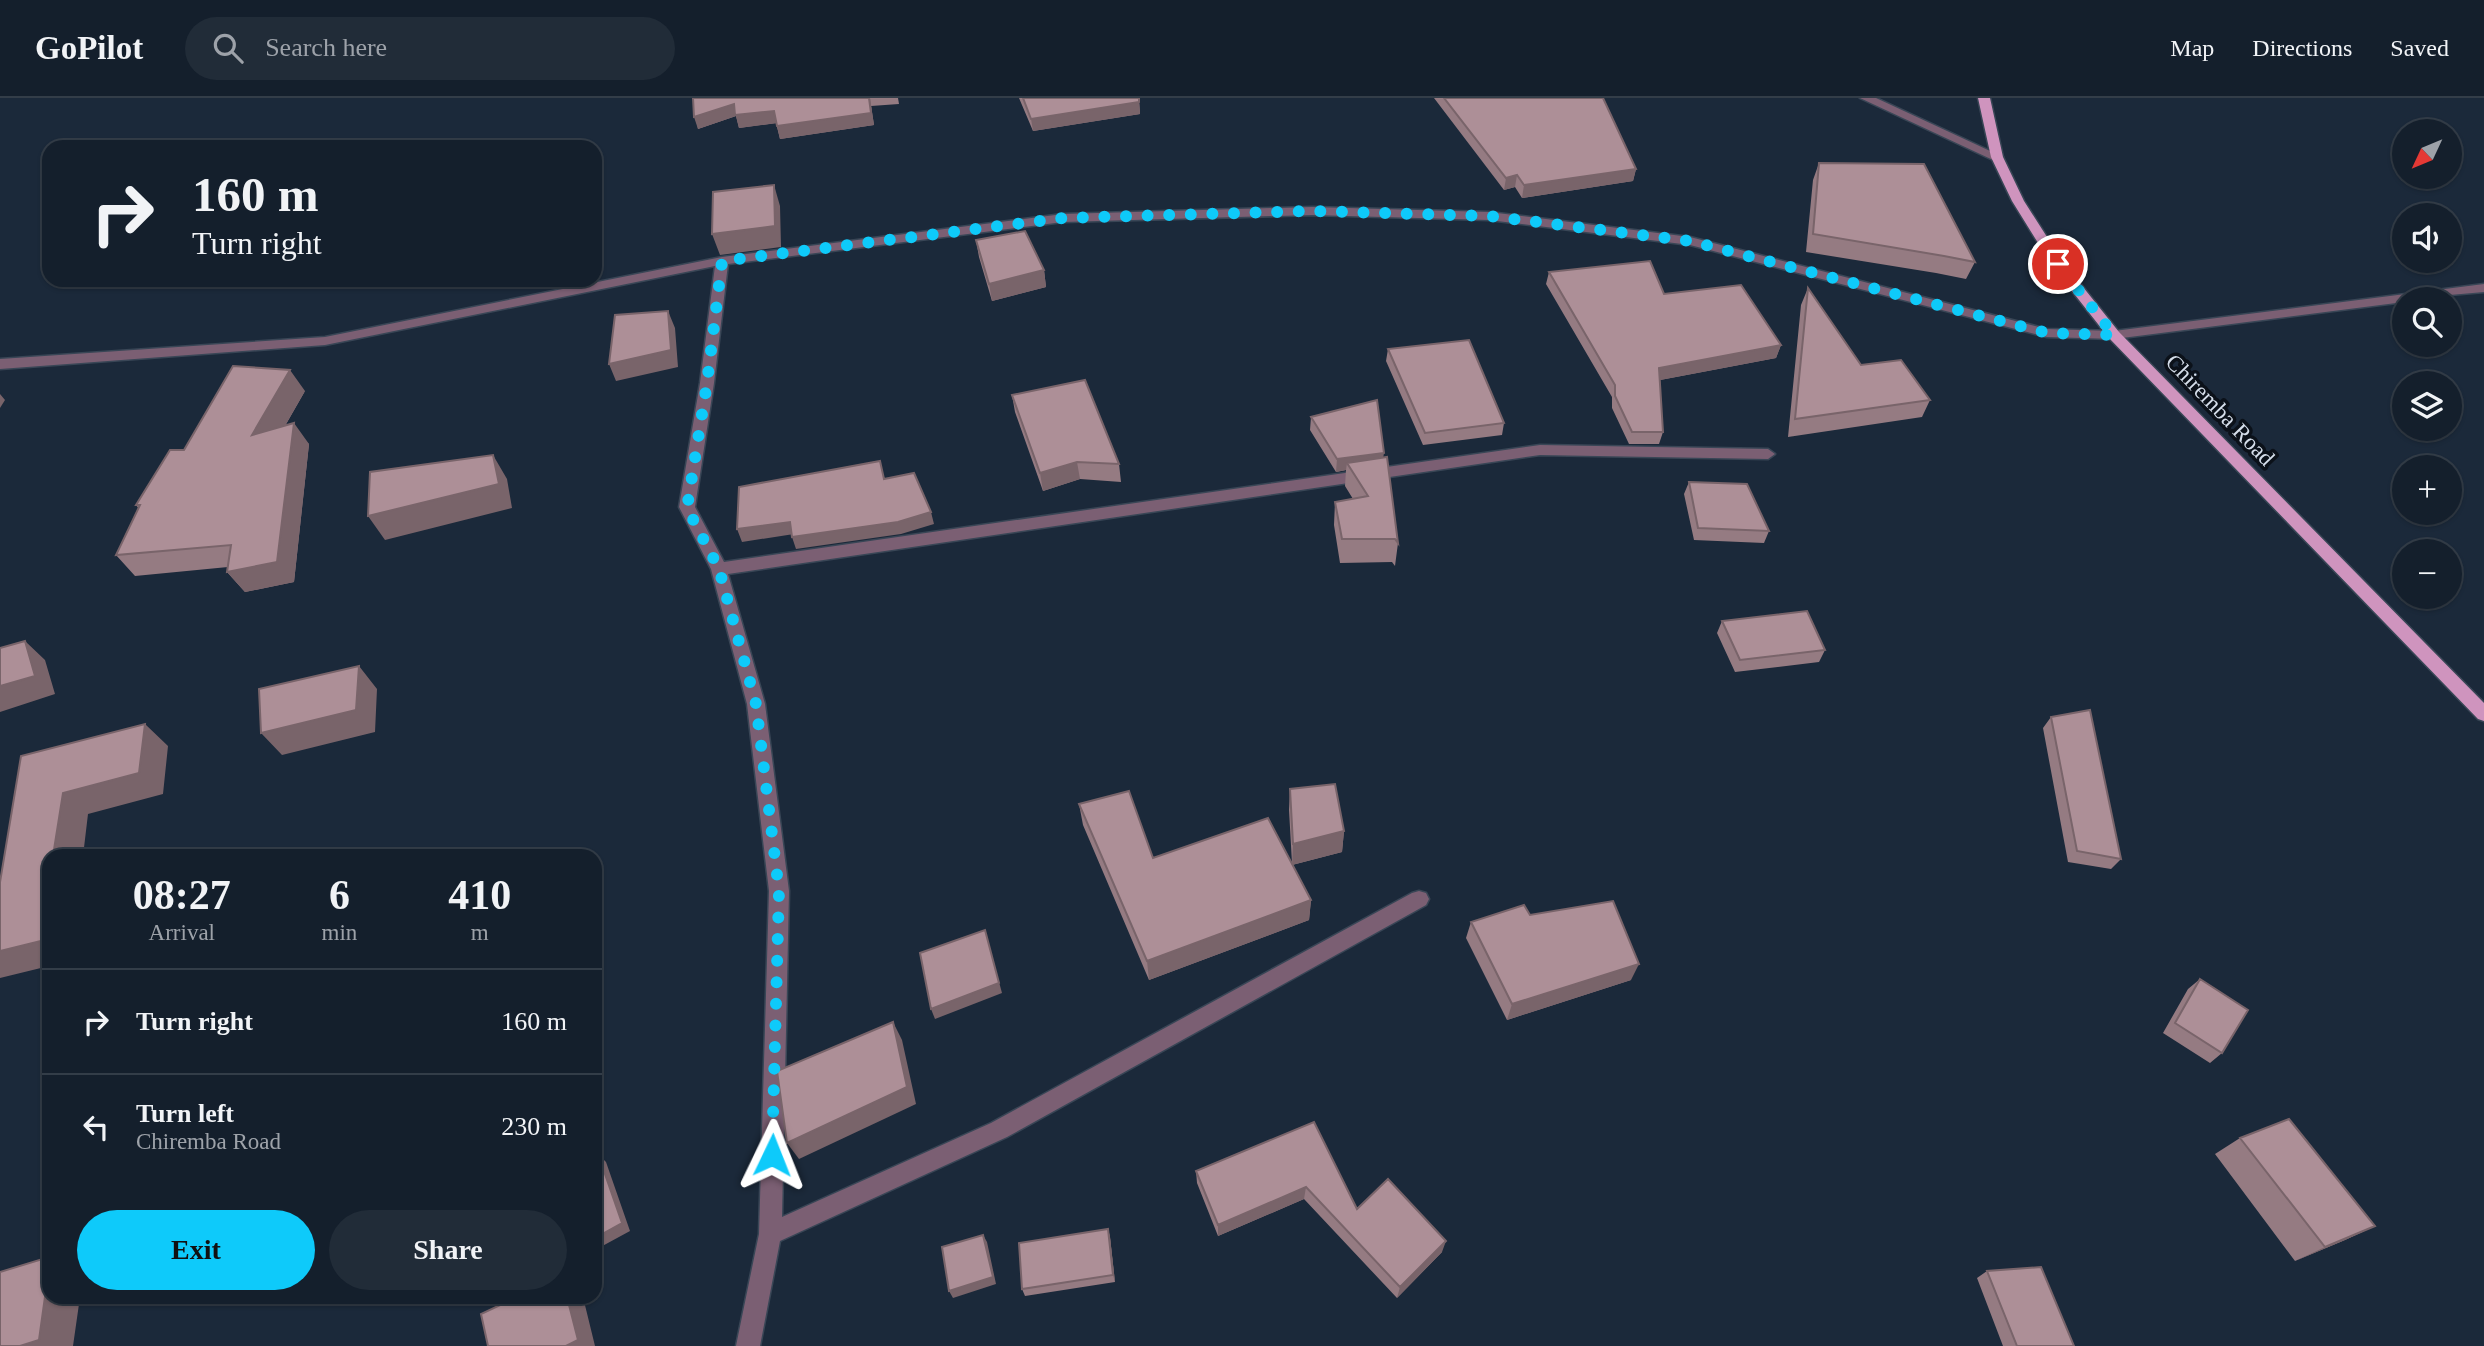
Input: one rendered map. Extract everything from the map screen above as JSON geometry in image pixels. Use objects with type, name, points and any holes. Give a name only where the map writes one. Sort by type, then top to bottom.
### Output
[{"type":"main road","name":"Chiremba Road","points":[[1984,98],[1997,158],[2018,201],[2058,264],[2114,335],[2484,714]]},
{"type":"street","points":[[1866,98],[1997,158]]},
{"type":"street","points":[[602,285],[722,261],[1063,218],[1312,211],[1489,216],[1690,241],[2047,333],[2114,335],[2484,288]]},
{"type":"street","points":[[722,261],[707,383],[687,508],[719,569],[756,704],[779,891],[770,1234],[748,1346]]},
{"type":"street","points":[[0,364],[326,341],[593,287]]},
{"type":"street","points":[[719,569],[1539,450],[1768,454]]},
{"type":"street","points":[[770,1234],[999,1130],[1419,899]]},
{"type":"building","points":[[693,98],[869,98],[871,113],[777,126],[774,111],[735,115],[734,104],[694,117]]},
{"type":"building","points":[[1023,98],[1139,98],[1139,102],[1031,119]]},
{"type":"building","points":[[1444,98],[1603,98],[1636,169],[1524,185],[1517,175],[1506,178]]},
{"type":"building","points":[[1819,163],[1924,164],[1975,262],[1813,234]]},
{"type":"building","points":[[774,185],[775,226],[712,234],[713,192]]},
{"type":"building","points":[[1025,231],[1044,270],[989,284],[976,240]]},
{"type":"building","points":[[1650,261],[1664,294],[1741,285],[1781,345],[1659,368],[1663,432],[1632,432],[1615,396],[1615,385],[1549,272]]},
{"type":"building","points":[[1808,288],[1861,365],[1901,360],[1930,400],[1795,419]]},
{"type":"building","points":[[668,311],[671,350],[609,364],[615,315]]},
{"type":"building","points":[[1469,340],[1504,423],[1425,433],[1388,349]]},
{"type":"building","points":[[233,366],[290,370],[252,435],[294,423],[277,562],[227,572],[231,545],[116,555],[140,505],[136,505],[170,450],[184,450]]},
{"type":"building","points":[[1085,380],[1119,464],[1077,462],[1040,473],[1012,395]]},
{"type":"building","points":[[1377,400],[1384,453],[1337,459],[1311,417]]},
{"type":"building","points":[[493,455],[499,484],[368,516],[370,472]]},
{"type":"building","points":[[1387,457],[1398,543],[1395,539],[1342,539],[1335,502],[1368,496],[1347,463]]},
{"type":"building","points":[[880,461],[884,479],[914,473],[931,512],[898,522],[792,537],[790,522],[737,529],[739,487]]},
{"type":"building","points":[[1689,482],[1747,484],[1769,531],[1698,528]]},
{"type":"building","points":[[1807,611],[1825,650],[1740,660],[1722,621]]},
{"type":"building","points":[[25,641],[35,676],[0,686],[0,648]]},
{"type":"building","points":[[359,666],[356,710],[261,733],[259,689]]},
{"type":"building","points":[[2090,710],[2121,859],[2077,851],[2051,717]]},
{"type":"building","points":[[145,724],[139,773],[63,793],[54,849],[42,849],[42,941],[0,951],[0,882],[21,756]]},
{"type":"building","points":[[1335,784],[1344,831],[1293,844],[1290,789]]},
{"type":"building","points":[[1129,791],[1153,858],[1268,818],[1311,900],[1147,961],[1079,804]]},
{"type":"building","points":[[1613,901],[1639,964],[1512,1004],[1471,922],[1524,905],[1530,915]]},
{"type":"building","points":[[985,930],[999,983],[931,1009],[920,953]]},
{"type":"building","points":[[2200,979],[2248,1010],[2222,1053],[2175,1023]]},
{"type":"building","points":[[893,1022],[907,1087],[787,1143],[777,1071]]},
{"type":"building","points":[[2289,1119],[2375,1226],[2325,1247],[2240,1138]]},
{"type":"building","points":[[1314,1122],[1357,1209],[1388,1179],[1446,1241],[1400,1287],[1306,1187],[1218,1225],[1196,1171]]},
{"type":"building","points":[[602,1166],[622,1223],[602,1234]]},
{"type":"building","points":[[1108,1229],[1113,1275],[1022,1289],[1019,1243]]},
{"type":"building","points":[[983,1235],[993,1277],[949,1291],[942,1247]]},
{"type":"building","points":[[42,1259],[44,1304],[39,1340],[20,1346],[0,1346],[0,1272]]},
{"type":"building","points":[[2041,1267],[2074,1346],[2017,1346],[1987,1271]]},
{"type":"building","points":[[502,1304],[569,1304],[578,1340],[566,1346],[488,1346],[481,1314]]},
{"type":"route","points":[[772,1155],[779,891],[756,704],[719,569],[687,508],[707,383],[722,261],[1063,218],[1312,211],[1489,216],[1690,241],[2047,333],[2114,335],[2058,264]]}]
